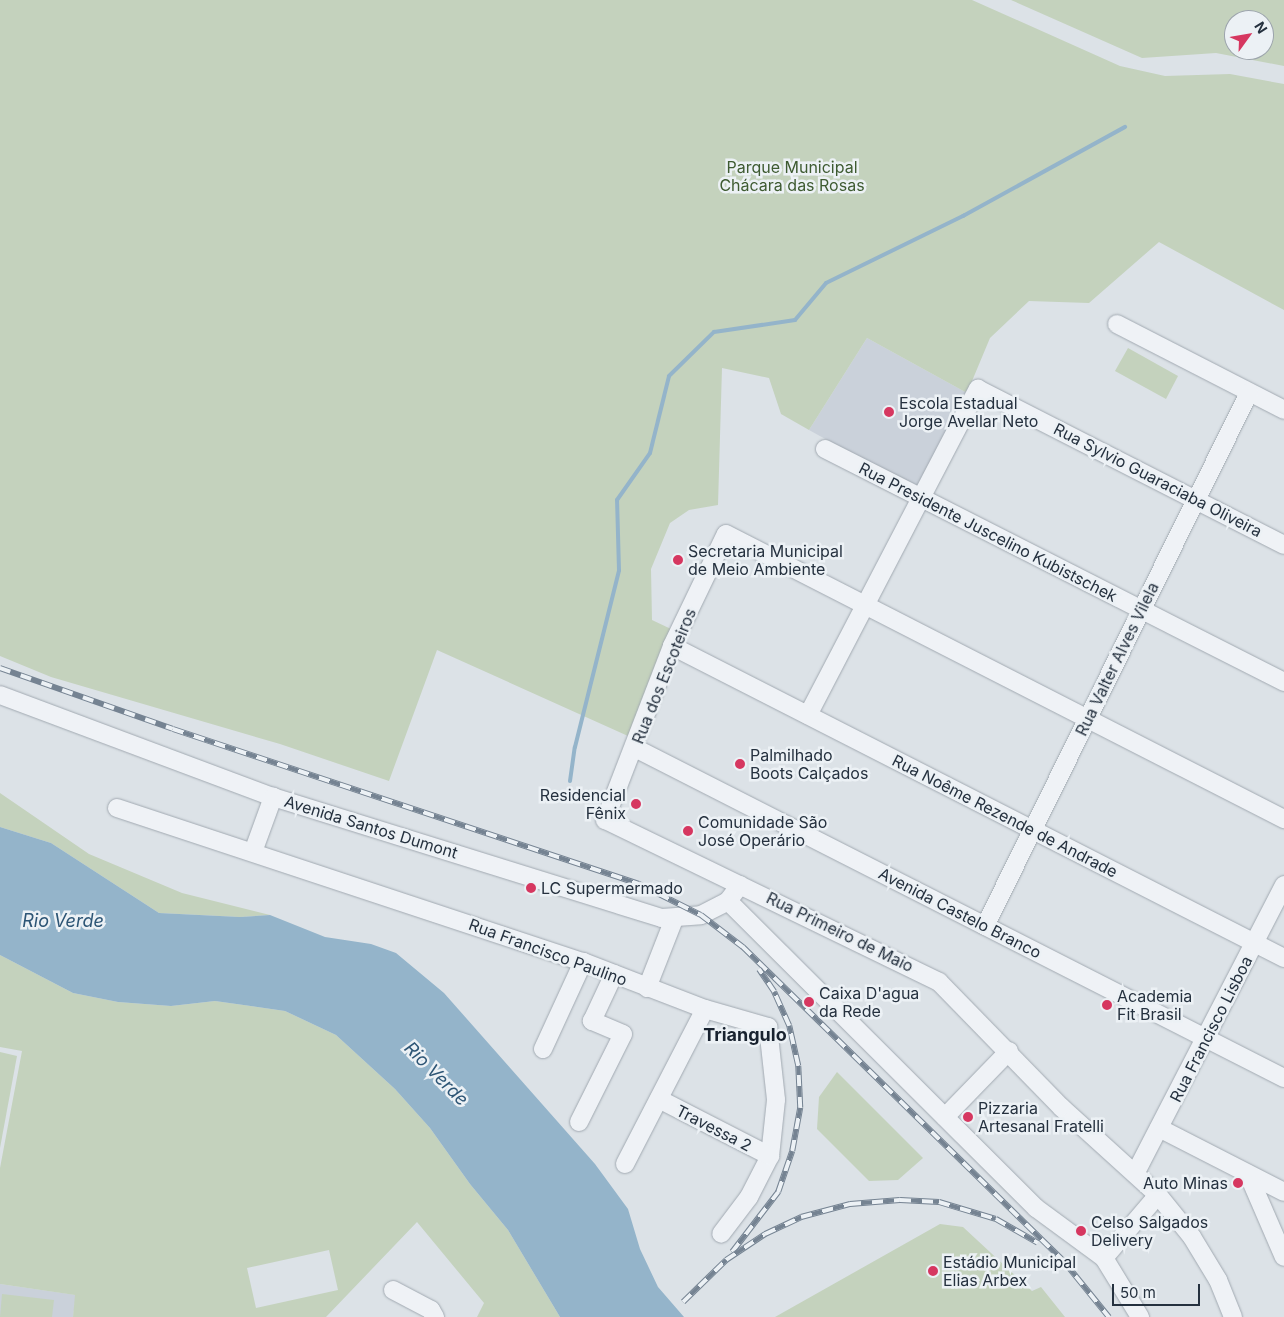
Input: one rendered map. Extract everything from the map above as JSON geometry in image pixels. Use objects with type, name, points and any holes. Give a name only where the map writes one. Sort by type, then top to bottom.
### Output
[{"type":"street","points":[[1117,324],[1284,410]]},
{"type":"street","name":"Rua Sylvio Guaraciaba Oliveira","points":[[921,499],[978,389],[1284,545]]},
{"type":"street","name":"Rua Valter Alves Vilela","points":[[985,926],[1249,392]]},
{"type":"street","name":"Rua Presidente Juscelino Kubistschek","points":[[825,448],[921,499],[1284,682]]},
{"type":"street","points":[[808,715],[921,499]]},
{"type":"street","name":"Rua dos Escoteiros","points":[[605,820],[635,748],[672,646],[726,534],[865,605]]},
{"type":"street","points":[[865,605],[1284,819]]},
{"type":"street","name":"Rua Noême Rezende de Andrade","points":[[672,646],[1284,958]]},
{"type":"street","name":"Avenida Santos Dumont","points":[[0,695],[273,797],[662,918],[674,919],[701,915],[728,901],[740,885]]},
{"type":"street","name":"Avenida Castelo Branco","points":[[635,748],[1284,1078]]},
{"type":"street","points":[[253,852],[273,797]]},
{"type":"street","name":"Rua Francisco Paulino","points":[[117,808],[583,962],[646,988],[705,1009],[768,1027],[776,1100],[770,1156],[749,1197],[721,1234]]},
{"type":"street","name":"Rua Primeiro de Maio","points":[[605,820],[940,982],[1061,1106],[1136,1172],[1158,1195],[1192,1237],[1218,1280],[1233,1317]]},
{"type":"street","name":"Rua Francisco Lisboa","points":[[1136,1172],[1207,1039],[1284,885]]},
{"type":"street","points":[[728,901],[1036,1208],[1104,1258],[1140,1317]]},
{"type":"street","points":[[646,988],[674,919]]},
{"type":"street","points":[[543,1050],[583,962]]},
{"type":"street","points":[[579,1122],[623,1034],[592,1021],[614,974]]},
{"type":"street","points":[[625,1164],[705,1009]]},
{"type":"street","points":[[945,1117],[1009,1051]]},
{"type":"street","name":"Travessa 2","points":[[659,1099],[770,1156]]},
{"type":"street","points":[[1159,1128],[1279,1190],[1263,1208]]},
{"type":"street","points":[[1248,1174],[1284,1257]]},
{"type":"street","points":[[1104,1258],[1158,1195]]},
{"type":"street","points":[[393,1290],[431,1310],[435,1317]]},
{"type":"shaded area","name":"Escola Estadual Jorge Avellar Neto","points":[[867,338],[967,393],[918,490],[809,430]]},
{"type":"shaded area","points":[[0,1284],[76,1295],[73,1317],[0,1317]]},
{"type":"green space","name":"Parque Municipal Chácara das Rosas","points":[[0,0],[972,0],[1120,66],[1165,76],[1230,74],[1284,84],[1284,310],[1159,242],[1089,303],[1029,301],[990,338],[967,393],[867,338],[809,430],[781,414],[769,378],[722,368],[718,505],[689,510],[670,523],[651,569],[652,620],[671,629],[628,736],[437,650],[389,781],[280,744],[51,677],[0,656]]},
{"type":"green space","points":[[1011,0],[1284,0],[1284,66],[1253,60],[1274,60],[1274,10],[1224,10],[1224,55],[1216,53],[1142,58]]},
{"type":"green space","points":[[1128,348],[1178,376],[1166,399],[1115,371]]},
{"type":"green space","points":[[0,793],[89,854],[182,893],[270,915],[240,917],[159,913],[51,843],[0,827]]},
{"type":"green space","points":[[0,955],[73,993],[118,1002],[171,1006],[215,1001],[285,1011],[336,1035],[395,1089],[430,1128],[470,1184],[508,1230],[560,1317],[477,1317],[484,1303],[417,1222],[326,1317],[73,1317],[75,1295],[0,1284],[0,1168],[22,1051],[0,1047]],"holes":[[[329,1250],[338,1290],[256,1308],[247,1268]]]},
{"type":"green space","points":[[0,1052],[17,1056],[0,1148]]},
{"type":"green space","points":[[837,1072],[923,1158],[898,1180],[869,1181],[817,1129],[819,1097]]},
{"type":"green space","name":"Estádio Municipal Elias Arbex","points":[[940,1224],[963,1227],[1032,1291],[1041,1287],[1065,1317],[775,1317]]},
{"type":"green space","points":[[2,1294],[54,1300],[52,1317],[0,1317]]},
{"type":"water","name":"Rio Verde","points":[[0,827],[51,843],[159,913],[240,917],[270,915],[325,937],[371,944],[396,953],[444,993],[595,1164],[628,1209],[640,1249],[658,1287],[684,1317],[560,1317],[508,1230],[470,1184],[430,1128],[395,1089],[336,1035],[285,1011],[215,1001],[171,1006],[118,1002],[73,993],[0,955]]},
{"type":"waterway","points":[[570,781],[575,747],[619,570],[617,500],[650,453],[669,376],[714,332],[795,320],[826,283],[963,216],[1125,127]]},
{"type":"railway","points":[[0,668],[173,729],[639,884],[701,915],[743,947],[1062,1259],[1109,1317]]},
{"type":"railway","points":[[732,1252],[778,1192],[792,1151],[800,1108],[798,1066],[789,1026],[774,992],[759,970]]},
{"type":"railway","points":[[683,1302],[726,1260],[765,1234],[801,1217],[850,1204],[900,1200],[939,1202],[996,1219],[1038,1243]]},
{"type":"place","name":"Escola Estadual Jorge Avellar Neto","points":[[889,412]]},
{"type":"place","name":"Secretaria Municipal de Meio Ambiente","points":[[678,560]]},
{"type":"place","name":"Palmilhado Boots Calçados","points":[[740,764]]},
{"type":"place","name":"Residencial Fênix","points":[[636,804]]},
{"type":"place","name":"Comunidade São José Operário","points":[[688,831]]},
{"type":"place","name":"LC Supermermado","points":[[531,888]]},
{"type":"place","name":"Caixa D'agua da Rede","points":[[809,1002]]},
{"type":"place","name":"Academia Fit Brasil","points":[[1107,1005]]},
{"type":"place","name":"Pizzaria Artesanal Fratelli","points":[[968,1117]]},
{"type":"place","name":"Auto Minas","points":[[1238,1183]]},
{"type":"place","name":"Celso Salgados Delivery","points":[[1081,1231]]},
{"type":"place","name":"Estádio Municipal Elias Arbex","points":[[933,1271]]},
{"type":"district","name":"Triangulo","points":[[745,1035]]}]
